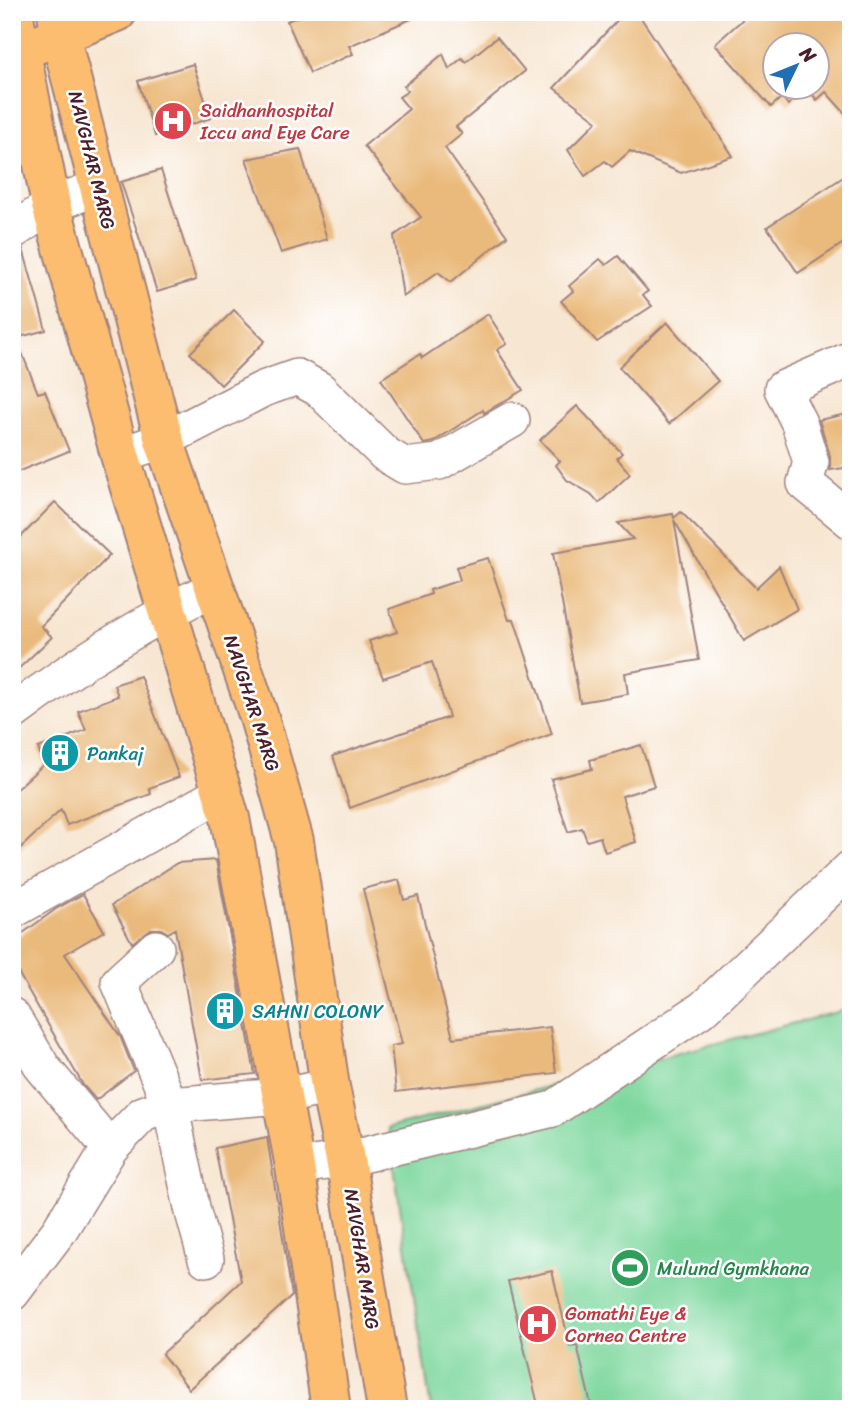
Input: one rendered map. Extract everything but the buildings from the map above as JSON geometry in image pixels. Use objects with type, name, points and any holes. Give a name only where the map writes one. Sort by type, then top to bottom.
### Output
[{"type":"main road","points":[[13,12],[16,52],[51,205],[120,455],[230,818],[295,1167],[331,1409]]},
{"type":"main road","points":[[16,52],[58,24],[117,12]]},
{"type":"main road","name":"NAVGHAR MARG","points":[[58,24],[164,440],[259,717],[293,841],[330,1087],[345,1159],[387,1409]]},
{"type":"main road","points":[[88,338],[135,325]]},
{"type":"main road","points":[[314,1293],[366,1287]]},
{"type":"street","points":[[12,232],[51,205],[99,187]]},
{"type":"street","points":[[851,359],[782,389],[799,424],[811,462],[805,483],[851,521]]},
{"type":"street","points":[[120,455],[164,440],[263,389],[297,377],[319,389],[385,454],[405,466],[439,462],[512,420]]},
{"type":"street","points":[[12,713],[168,610],[215,588]]},
{"type":"street","points":[[12,911],[223,792]]},
{"type":"street","points":[[295,1167],[345,1159],[553,1109],[704,1008],[851,868]]},
{"type":"street","points":[[156,948],[119,982],[170,1105],[206,1259]]},
{"type":"street","points":[[12,1016],[43,1068],[110,1148]]},
{"type":"street","points":[[12,1293],[59,1231],[110,1148],[143,1114],[170,1105],[281,1096],[330,1087]]},
{"type":"green space","name":"Mulund Gymkhana","points":[[849,1009],[851,1409],[431,1409],[388,1128]]},
{"type":"place","name":"Saidhanhospital Iccu and Eye Care","points":[[173,121]]},
{"type":"place","name":"Pankaj","points":[[60,753]]},
{"type":"place","name":"SAHNI COLONY","points":[[225,1011]]},
{"type":"place","name":"Mulund Gymkhana","points":[[630,1268]]},
{"type":"place","name":"Gomathi Eye & Cornea Centre","points":[[538,1324]]}]
